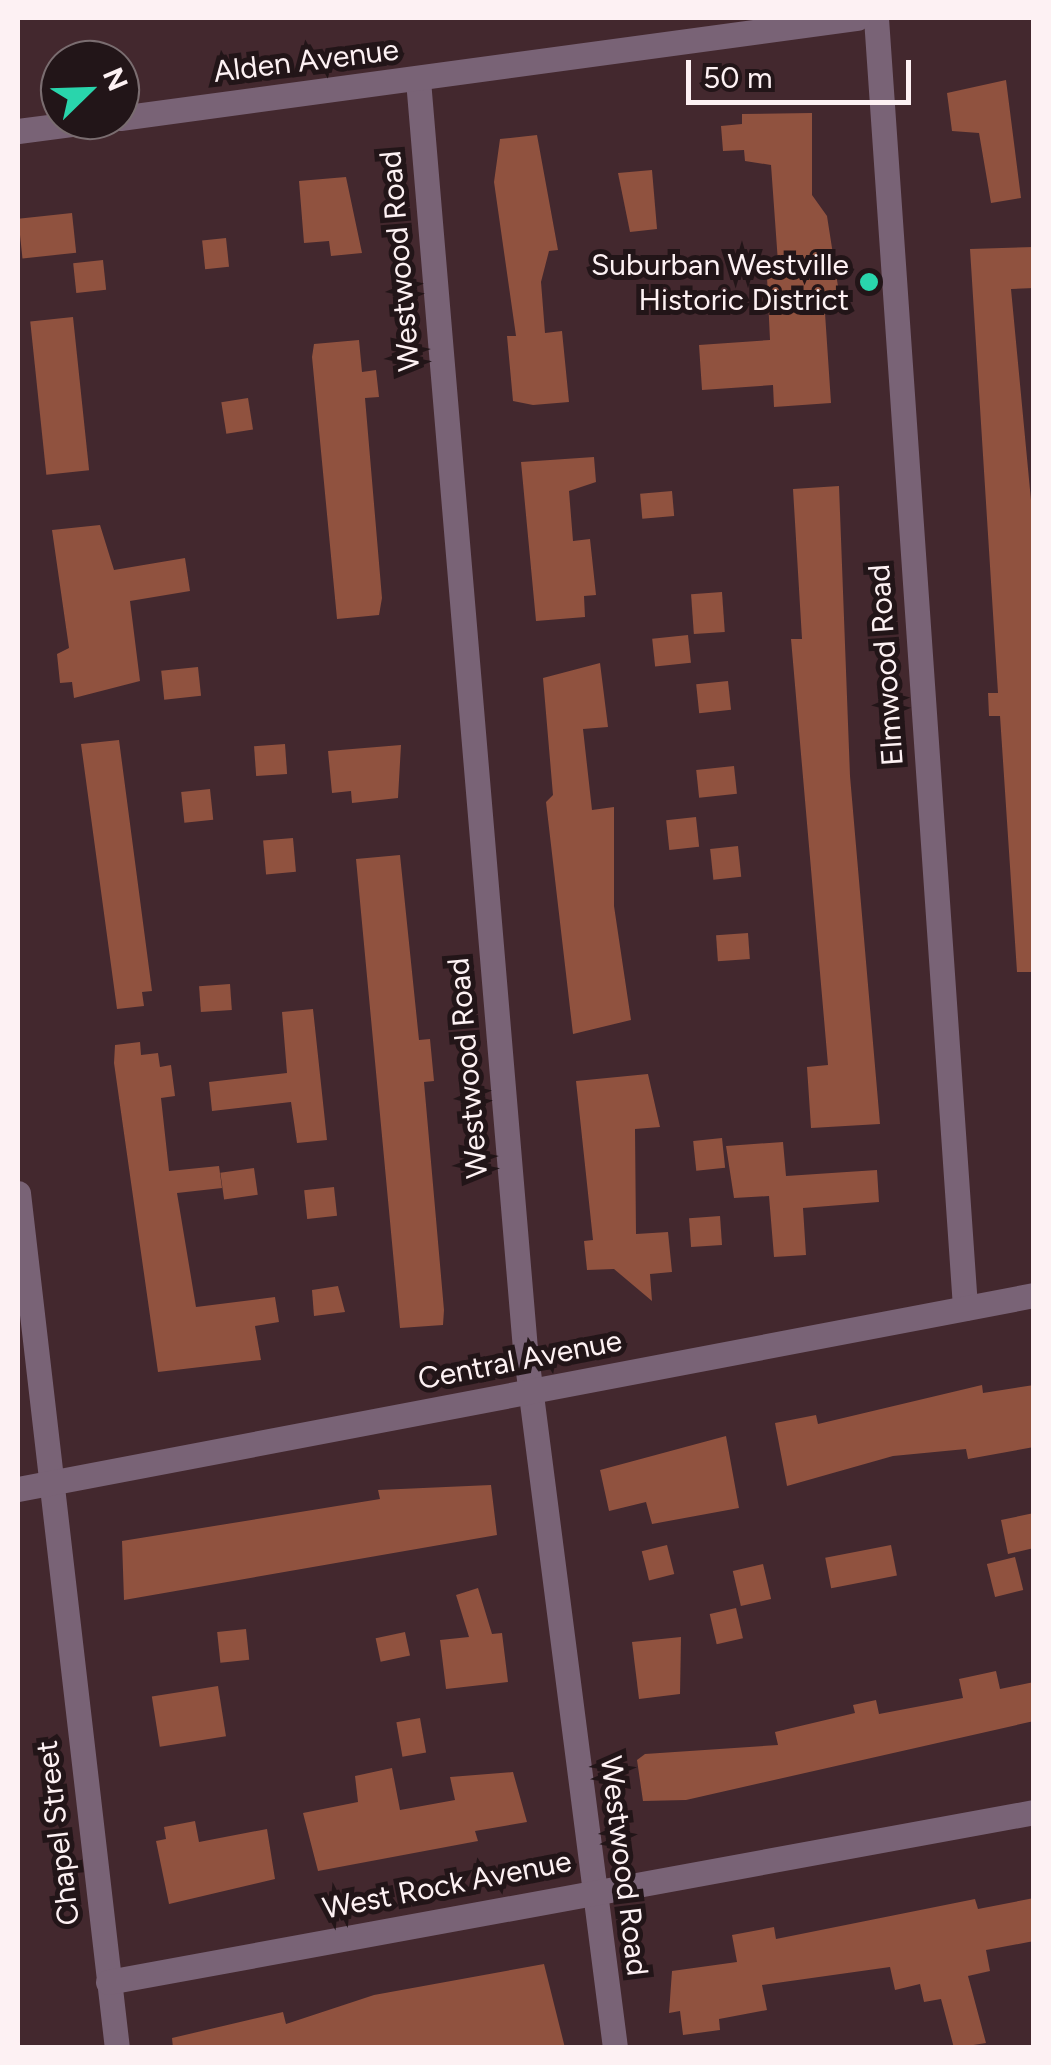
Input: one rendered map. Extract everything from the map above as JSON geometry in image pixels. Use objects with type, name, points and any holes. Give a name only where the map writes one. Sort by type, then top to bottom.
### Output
[{"type":"street","name":"Alden Avenue","points":[[140,115],[857,18]]},
{"type":"street","name":"Elmwood Road","points":[[876,18],[966,1308]]},
{"type":"street","name":"Westwood Road","points":[[418,80],[529,1391],[615,2048]]},
{"type":"street","name":"Chapel Street","points":[[18,1193],[117,2048]]},
{"type":"street","name":"Central Avenue","points":[[18,1489],[1034,1295]]},
{"type":"street","name":"West Rock Avenue","points":[[108,1982],[1034,1812]]},
{"type":"building","points":[[1006,80],[1021,198],[991,203],[979,133],[952,131],[947,93]]},
{"type":"building","points":[[812,113],[812,195],[827,216],[842,312],[825,313],[831,403],[774,407],[773,385],[702,390],[699,345],[770,340],[767,277],[779,276],[771,165],[745,161],[744,150],[723,151],[721,126],[742,124],[742,114]]},
{"type":"building","points":[[537,135],[558,250],[549,251],[541,282],[545,333],[562,331],[569,402],[533,405],[513,401],[507,336],[516,336],[494,182],[500,139]]},
{"type":"building","points":[[652,170],[657,229],[630,232],[618,173]]},
{"type":"building","points":[[346,177],[362,253],[331,256],[329,241],[304,243],[299,181]]},
{"type":"building","points":[[72,213],[76,253],[22,258],[18,219]]},
{"type":"building","points":[[226,238],[229,267],[205,269],[202,241]]},
{"type":"building","points":[[1034,247],[1034,288],[1011,289],[1034,532],[1034,972],[1017,972],[1000,716],[989,716],[988,693],[998,693],[970,249]]},
{"type":"building","points":[[103,260],[106,290],[76,293],[73,263]]},
{"type":"building","points":[[73,317],[89,470],[46,475],[30,321]]},
{"type":"building","points":[[359,340],[362,372],[376,370],[379,397],[365,398],[382,598],[379,615],[337,619],[312,357],[314,344]]},
{"type":"building","points":[[248,398],[253,430],[226,434],[221,402]]},
{"type":"building","points":[[594,457],[596,482],[569,491],[573,541],[590,539],[596,595],[584,596],[585,617],[536,621],[521,462]]},
{"type":"building","points":[[839,486],[850,776],[880,1124],[811,1128],[807,1067],[828,1065],[791,639],[802,639],[793,489]]},
{"type":"building","points":[[672,491],[674,516],[642,519],[640,494]]},
{"type":"building","points":[[100,525],[114,570],[185,558],[190,591],[130,601],[140,681],[74,698],[72,682],[60,683],[57,654],[69,648],[52,530]]},
{"type":"building","points":[[722,592],[725,632],[694,634],[691,594]]},
{"type":"building","points":[[688,635],[691,663],[655,667],[652,639]]},
{"type":"building","points":[[600,663],[608,727],[583,729],[592,810],[614,807],[614,906],[631,1020],[573,1034],[546,802],[553,795],[543,678]]},
{"type":"building","points":[[198,667],[201,696],[164,700],[161,671]]},
{"type":"building","points":[[728,681],[731,710],[699,713],[696,684]]},
{"type":"building","points":[[119,740],[152,991],[142,992],[144,1006],[117,1009],[81,744]]},
{"type":"building","points":[[285,744],[287,774],[256,776],[254,746]]},
{"type":"building","points":[[401,745],[398,798],[352,803],[351,791],[332,793],[328,751]]},
{"type":"building","points":[[734,766],[737,794],[699,798],[696,770]]},
{"type":"building","points":[[210,789],[213,820],[184,823],[181,792]]},
{"type":"building","points":[[696,817],[699,847],[669,850],[666,820]]},
{"type":"building","points":[[293,838],[296,872],[266,874],[263,841]]},
{"type":"building","points":[[738,846],[741,877],[713,880],[710,849]]},
{"type":"building","points":[[400,855],[419,1040],[430,1039],[434,1081],[424,1082],[444,1310],[443,1325],[400,1328],[356,859]]},
{"type":"building","points":[[748,933],[750,959],[718,961],[716,935]]},
{"type":"building","points":[[230,984],[232,1010],[201,1012],[199,986]]},
{"type":"building","points":[[313,1009],[327,1140],[297,1143],[291,1102],[212,1111],[209,1082],[287,1073],[282,1012]]},
{"type":"building","points":[[140,1042],[141,1055],[158,1053],[160,1067],[171,1065],[175,1096],[161,1098],[169,1171],[219,1166],[222,1188],[177,1193],[196,1307],[275,1297],[279,1322],[255,1326],[261,1360],[158,1372],[114,1063],[115,1045]]},
{"type":"building","points":[[648,1074],[660,1127],[635,1129],[636,1234],[668,1232],[672,1272],[650,1274],[652,1301],[614,1269],[587,1270],[584,1241],[593,1240],[576,1081]]},
{"type":"building","points":[[722,1138],[725,1168],[696,1171],[693,1141]]},
{"type":"building","points":[[783,1142],[786,1176],[877,1170],[879,1202],[803,1208],[806,1255],[774,1257],[769,1196],[734,1198],[726,1146]]},
{"type":"building","points":[[254,1168],[258,1195],[224,1199],[220,1173]]},
{"type":"building","points":[[334,1187],[337,1216],[307,1219],[304,1190]]},
{"type":"building","points":[[720,1216],[722,1245],[691,1247],[689,1218]]},
{"type":"building","points":[[338,1286],[345,1312],[314,1316],[312,1290]]},
{"type":"building","points":[[982,1385],[983,1393],[1034,1385],[1034,1447],[968,1459],[966,1449],[893,1456],[787,1486],[775,1423],[816,1415],[818,1424]]},
{"type":"building","points":[[726,1436],[739,1508],[652,1524],[646,1502],[609,1511],[600,1470]]},
{"type":"building","points":[[491,1485],[497,1535],[124,1600],[122,1541],[380,1499],[378,1490]]},
{"type":"building","points":[[1034,1513],[1034,1548],[1008,1554],[1001,1520]]},
{"type":"building","points":[[667,1545],[674,1574],[649,1580],[642,1551]]},
{"type":"building","points":[[891,1545],[897,1575],[831,1588],[825,1558]]},
{"type":"building","points":[[1015,1557],[1023,1590],[995,1597],[987,1564]]},
{"type":"building","points":[[763,1564],[771,1599],[741,1606],[733,1571]]},
{"type":"building","points":[[478,1588],[492,1634],[502,1633],[508,1682],[446,1689],[440,1640],[469,1637],[456,1595]]},
{"type":"building","points":[[736,1608],[743,1638],[717,1644],[710,1614]]},
{"type":"building","points":[[246,1629],[249,1660],[220,1663],[217,1632]]},
{"type":"building","points":[[405,1632],[410,1655],[381,1662],[376,1638]]},
{"type":"building","points":[[681,1637],[680,1694],[639,1699],[632,1642]]},
{"type":"building","points":[[996,1671],[1000,1689],[1034,1682],[1034,1721],[686,1800],[643,1801],[637,1760],[645,1754],[778,1745],[775,1732],[855,1713],[853,1705],[876,1700],[879,1714],[963,1698],[959,1679]]},
{"type":"building","points":[[218,1686],[226,1736],[160,1747],[152,1696]]},
{"type":"building","points":[[420,1718],[426,1752],[402,1757],[396,1722]]},
{"type":"building","points":[[392,1768],[400,1810],[455,1800],[450,1777],[513,1772],[527,1822],[475,1831],[478,1841],[318,1871],[303,1813],[358,1802],[355,1776]]},
{"type":"building","points":[[195,1821],[199,1842],[267,1829],[275,1879],[169,1904],[156,1841],[166,1839],[164,1827]]},
{"type":"building","points":[[1034,1898],[1034,1941],[986,1950],[990,1971],[968,1976],[986,2043],[954,2048],[941,1999],[924,2002],[920,1984],[895,1990],[890,1967],[762,1985],[767,2010],[719,2019],[720,2030],[683,2035],[680,2011],[669,2013],[672,1971],[737,1962],[732,1935],[774,1927],[776,1939],[975,1899],[978,1909]]},
{"type":"building","points":[[544,1964],[565,2048],[173,2048],[172,2038],[283,2012],[286,2024],[374,1995]]},
{"type":"place","name":"Suburban Westville Historic District","points":[[869,282]]}]
